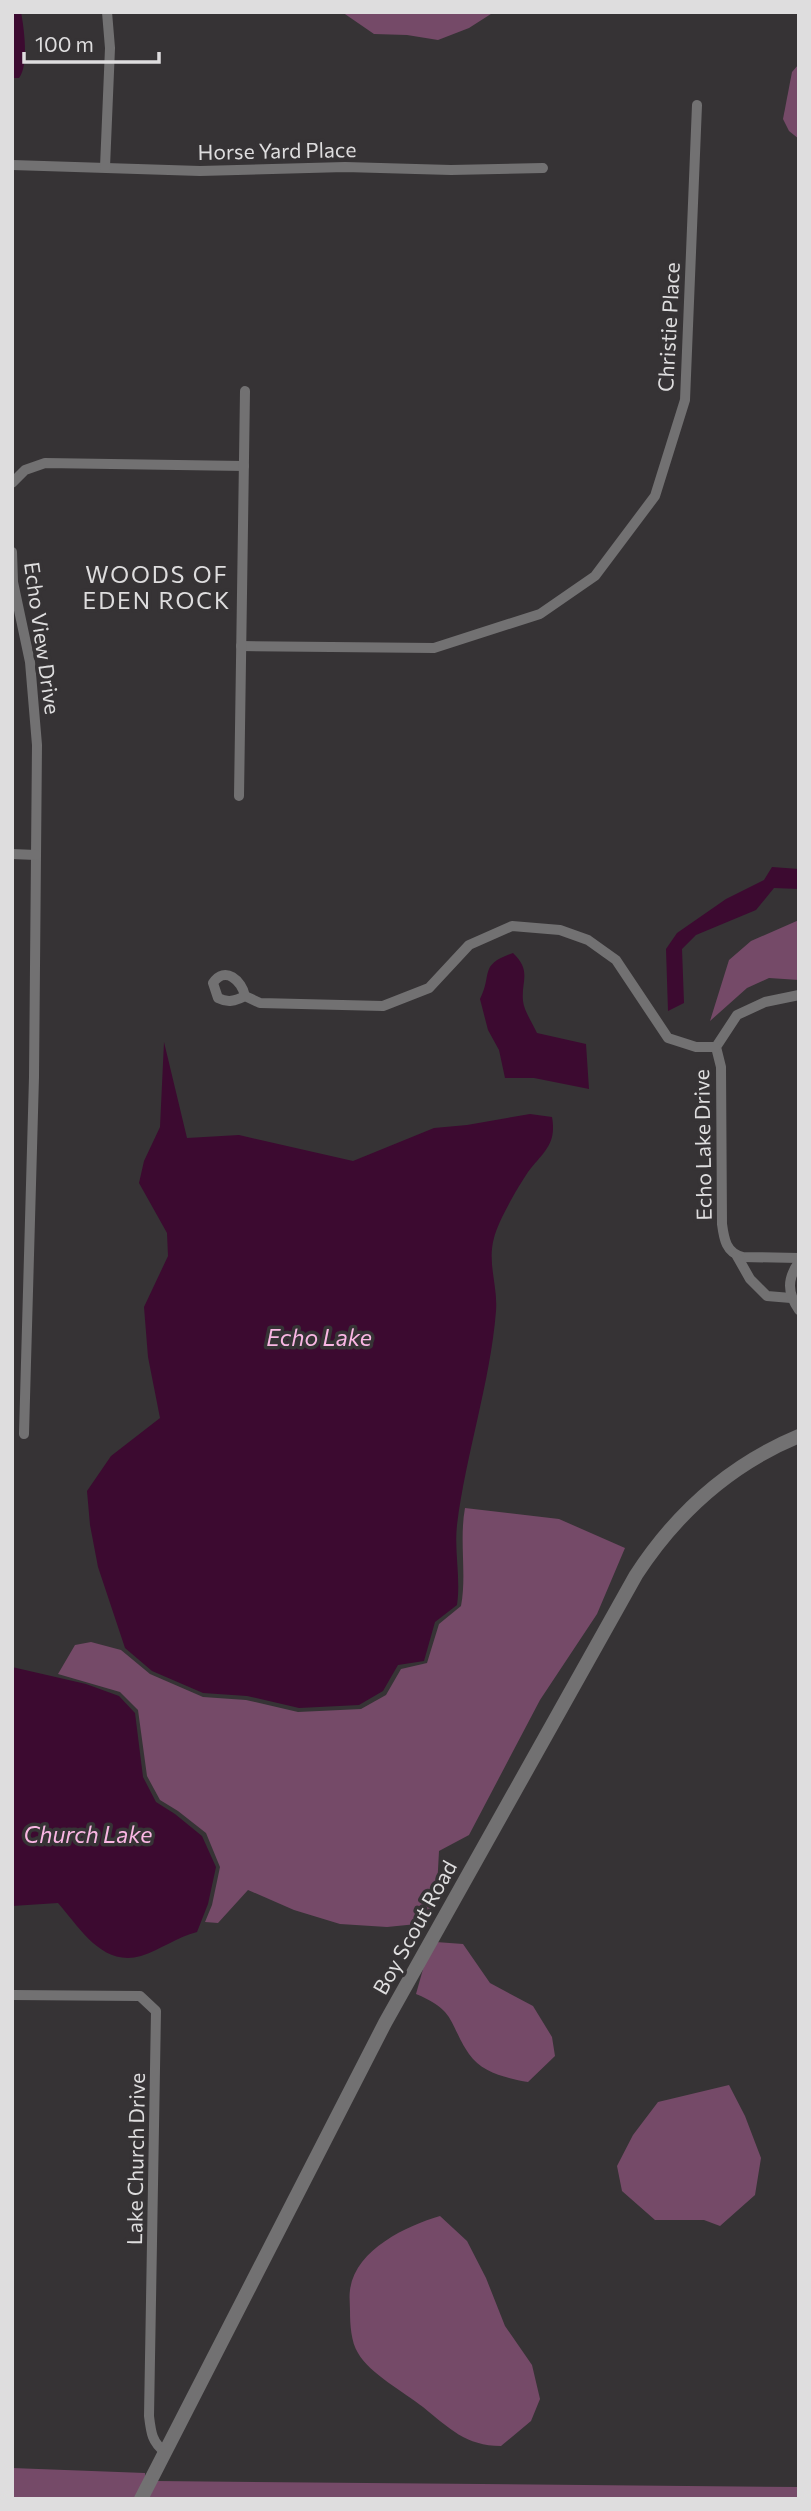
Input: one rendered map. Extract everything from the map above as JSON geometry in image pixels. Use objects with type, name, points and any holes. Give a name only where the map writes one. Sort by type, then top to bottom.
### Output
[{"type":"street","points":[[105,167],[110,48],[107,12]]},
{"type":"street","name":"Christie Place","points":[[241,646],[434,648],[540,614],[595,576],[654,496],[685,400],[697,105]]},
{"type":"street","name":"Horse Yard Place","points":[[12,165],[200,171],[345,167],[543,169]]},
{"type":"street","points":[[239,796],[245,391]]},
{"type":"street","points":[[12,484],[25,470],[45,463],[244,466]]},
{"type":"street","name":"Echo View Drive","points":[[12,552],[13,582],[30,662],[37,745],[34,1077],[24,1434]]},
{"type":"street","points":[[12,855],[36,855]]},
{"type":"street","points":[[245,996],[260,1003],[383,1006],[429,988],[469,945],[512,926],[560,930],[588,940],[616,960],[668,1038],[696,1047],[716,1047]]},
{"type":"street","name":"Echo Lake Drive","points":[[791,1298],[767,1296],[750,1279],[737,1256],[727,1247],[722,1224],[721,1066],[716,1047],[737,1016],[765,1002],[799,995]]},
{"type":"street","points":[[737,1256],[799,1260],[790,1280],[791,1298],[799,1310]]},
{"type":"street","points":[[12,1398],[26,1399]]},
{"type":"street","name":"Boy Scout Road","points":[[141,2499],[385,2023],[636,1574],[669,1528],[705,1493],[759,1455],[799,1436]]},
{"type":"street","name":"Lake Church Drive","points":[[12,1995],[140,1996],[156,2011],[149,2416],[152,2439],[165,2452]]},
{"type":"shaded area","points":[[342,12],[494,12],[469,28],[438,40],[374,34]]},
{"type":"shaded area","points":[[799,64],[799,139],[789,131],[783,119],[792,72]]},
{"type":"shaded area","points":[[799,920],[799,980],[769,978],[747,988],[710,1021],[729,960],[751,941]]},
{"type":"shaded area","points":[[465,1508],[559,1519],[625,1548],[597,1614],[540,1700],[469,1835],[439,1851],[436,1907],[417,1924],[387,1927],[340,1924],[294,1910],[248,1890],[218,1923],[205,1922],[212,1905],[220,1867],[206,1833],[160,1800],[147,1776],[138,1710],[120,1692],[58,1674],[75,1645],[91,1642],[121,1650],[150,1674],[203,1697],[246,1700],[298,1712],[361,1709],[386,1695],[401,1669],[427,1663],[439,1624],[461,1606]]},
{"type":"shaded area","points":[[436,1942],[463,1944],[490,1983],[533,2006],[552,2037],[555,2056],[528,2082],[481,2066],[469,2054],[445,2012],[416,1994],[425,1962]]},
{"type":"shaded area","points":[[729,2085],[745,2116],[761,2158],[755,2195],[720,2226],[704,2220],[655,2220],[622,2191],[617,2166],[633,2135],[658,2102]]},
{"type":"shaded area","points":[[440,2216],[467,2241],[486,2278],[505,2326],[532,2365],[540,2399],[531,2421],[501,2446],[478,2443],[450,2429],[363,2361],[354,2344],[350,2293],[361,2263],[398,2233]]},
{"type":"shaded area","points":[[12,2468],[145,2473],[145,2480],[135,2499],[12,2499]]},
{"type":"shaded area","points":[[156,2481],[799,2487],[799,2499],[147,2499]]},
{"type":"water","points":[[12,12],[21,12],[23,27],[25,56],[19,78],[12,78]]},
{"type":"water","points":[[772,867],[799,869],[799,889],[774,888],[756,910],[696,935],[682,949],[684,1003],[668,1011],[666,949],[677,933],[726,899],[764,880]]},
{"type":"water","points":[[513,953],[524,971],[524,1005],[537,1033],[586,1044],[589,1089],[534,1078],[505,1078],[499,1050],[488,1030],[480,999],[491,966],[502,957]]},
{"type":"water","name":"Echo Lake","points":[[164,1042],[187,1138],[239,1135],[353,1161],[434,1128],[530,1114],[552,1117],[551,1141],[509,1204],[496,1231],[492,1247],[496,1311],[489,1365],[457,1525],[457,1605],[435,1622],[424,1661],[398,1665],[383,1691],[359,1705],[299,1708],[247,1696],[203,1693],[152,1671],[125,1648],[98,1567],[87,1491],[111,1456],[160,1418],[148,1357],[144,1307],[168,1256],[167,1233],[139,1183],[144,1161],[160,1127]]},
{"type":"water","name":"Church Lake","points":[[12,1667],[86,1684],[119,1696],[135,1713],[143,1777],[156,1802],[202,1836],[216,1867],[208,1904],[197,1932],[141,1956],[127,1958],[103,1951],[84,1934],[58,1903],[12,1906]]},
{"type":"district","name":"WOODS OF EDEN ROCK","points":[[157,587]]}]
